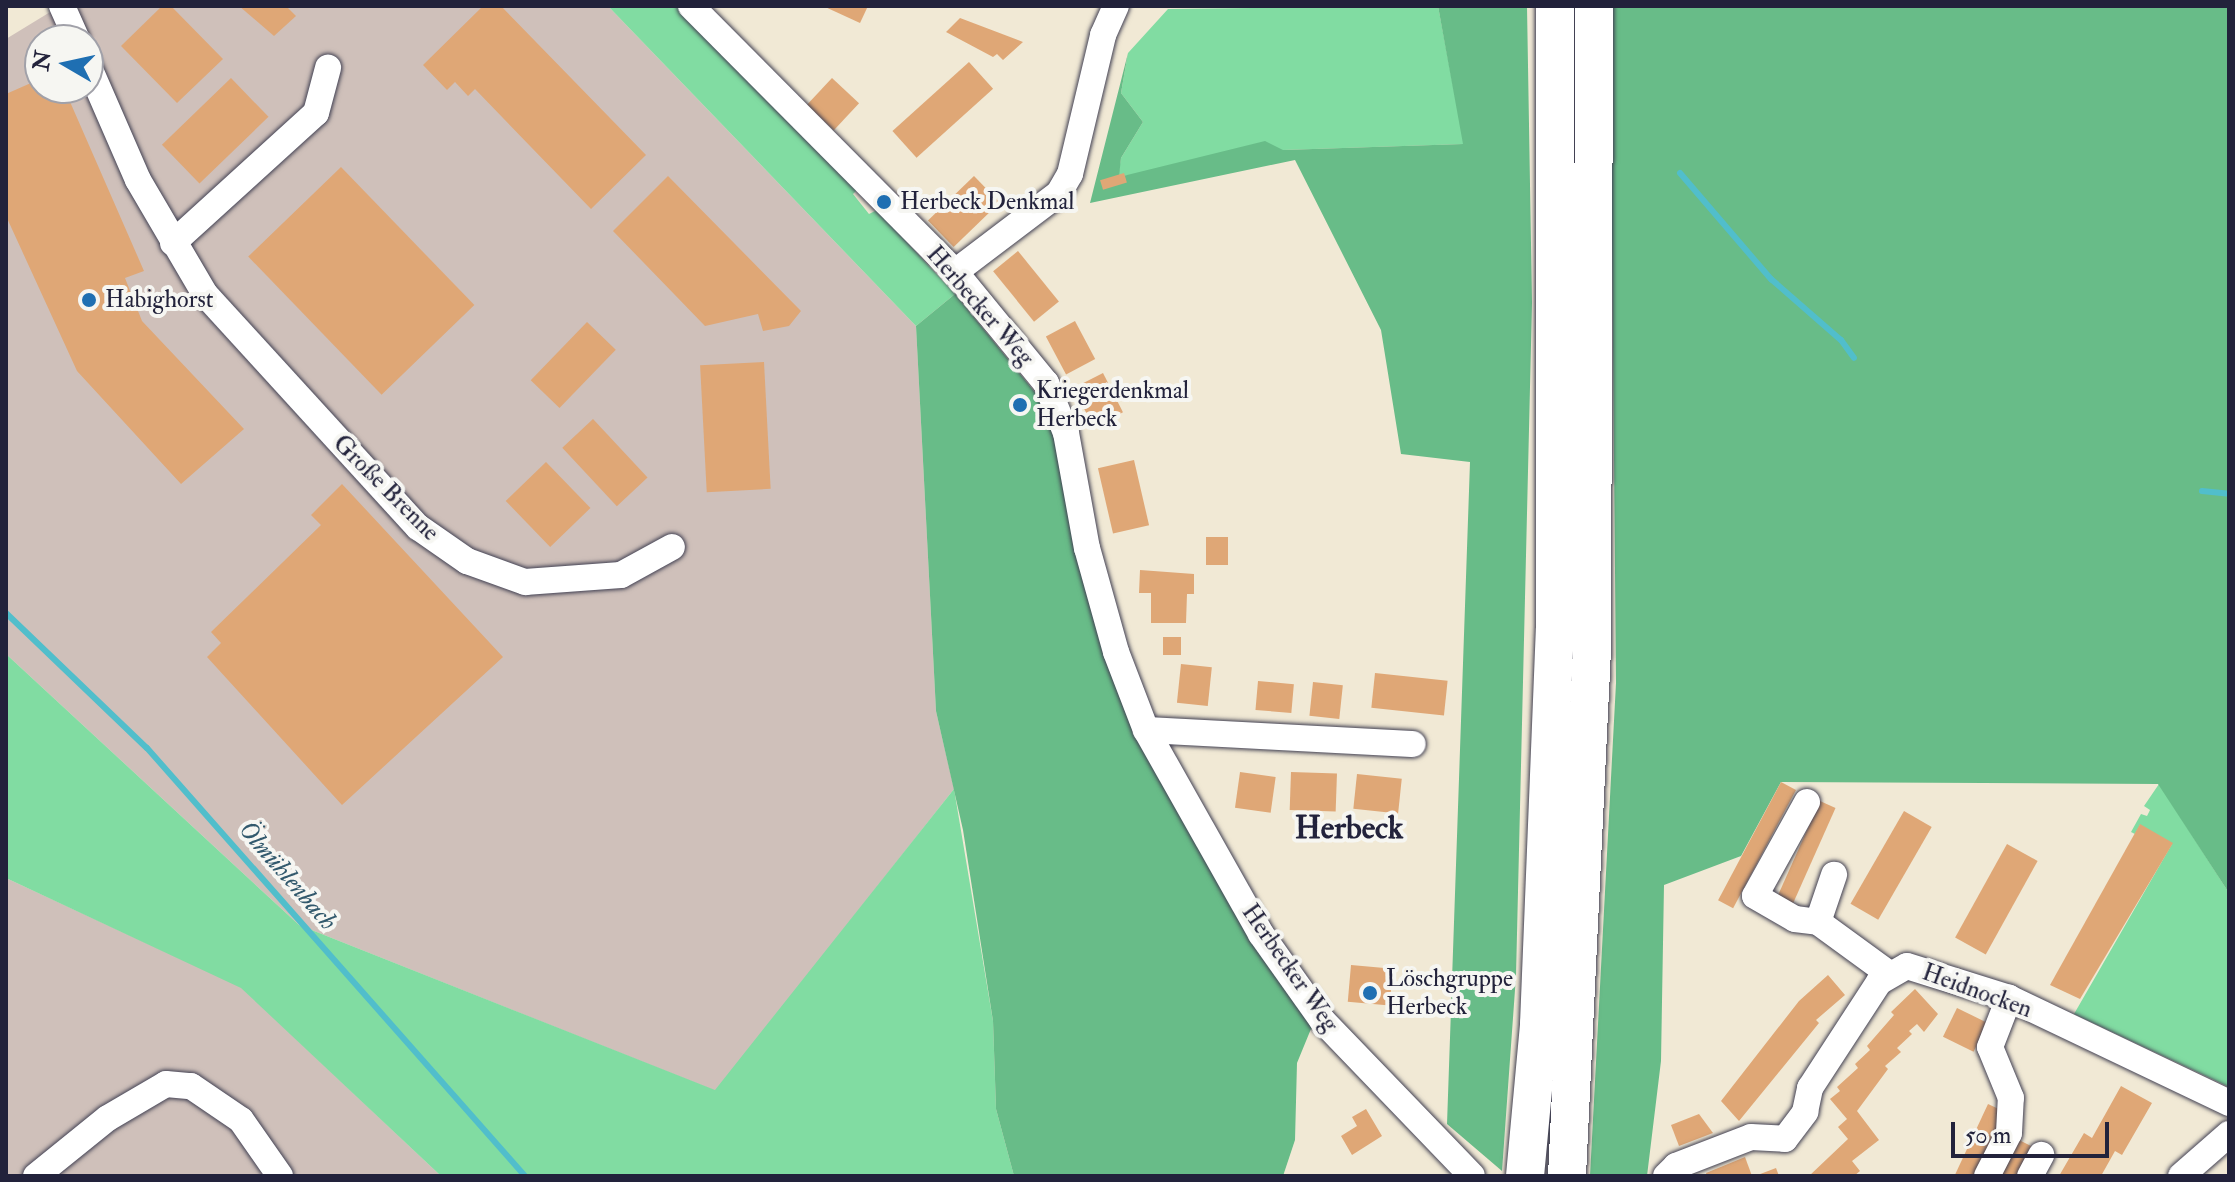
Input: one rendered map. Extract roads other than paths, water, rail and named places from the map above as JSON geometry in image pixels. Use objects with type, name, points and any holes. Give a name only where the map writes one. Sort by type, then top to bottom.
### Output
[{"type":"highway","points":[[1525,1176],[1539,1024],[1555,629],[1555,6]]},
{"type":"highway","points":[[1567,1176],[1592,649],[1594,6]]},
{"type":"street","points":[[955,272],[1059,193],[1070,174],[1103,35],[1116,6]]},
{"type":"street","name":"Herbecker Weg","points":[[695,8],[955,272],[1046,383],[1057,405],[1111,638],[1146,730],[1261,934],[1322,1020],[1466,1170]]},
{"type":"street","points":[[173,243],[316,113],[328,68]]},
{"type":"street","name":"Große Brenne","points":[[104,102],[138,180],[173,243],[238,335],[418,527],[467,561],[525,582],[621,575],[672,547]]},
{"type":"street","points":[[1146,730],[1413,744]]},
{"type":"street","points":[[1807,802],[1755,896],[1795,919],[1818,922],[1888,973]]},
{"type":"street","points":[[1818,922],[1834,875]]},
{"type":"street","name":"Heidnocken","points":[[1666,1176],[1676,1166],[1751,1137],[1785,1139],[1805,1112],[1810,1088],[1888,973],[1907,966],[2009,998],[2229,1103]]},
{"type":"street","points":[[1987,1176],[2009,1133],[2011,1098],[1990,1047],[2009,998]]},
{"type":"street","points":[[36,1176],[108,1118],[166,1084],[191,1086],[241,1120],[280,1176]]},
{"type":"street","points":[[2181,1176],[2229,1134]]},
{"type":"waterway","points":[[1680,173],[1771,279],[1841,340],[1854,358]]},
{"type":"waterway","points":[[2202,491],[2229,494]]},
{"type":"waterway","name":"Ölmühlenbach","points":[[6,613],[147,748],[525,1176]]},
{"type":"place","name":"Herbeck Denkmal","points":[[884,202]]},
{"type":"place","name":"Habighorst","points":[[89,300]]},
{"type":"place","name":"Kriegerdenkmal Herbeck","points":[[1020,405]]},
{"type":"place","name":"Löschgruppe Herbeck","points":[[1370,993]]},
{"type":"district","name":"Herbeck","points":[[1349,828]]}]
